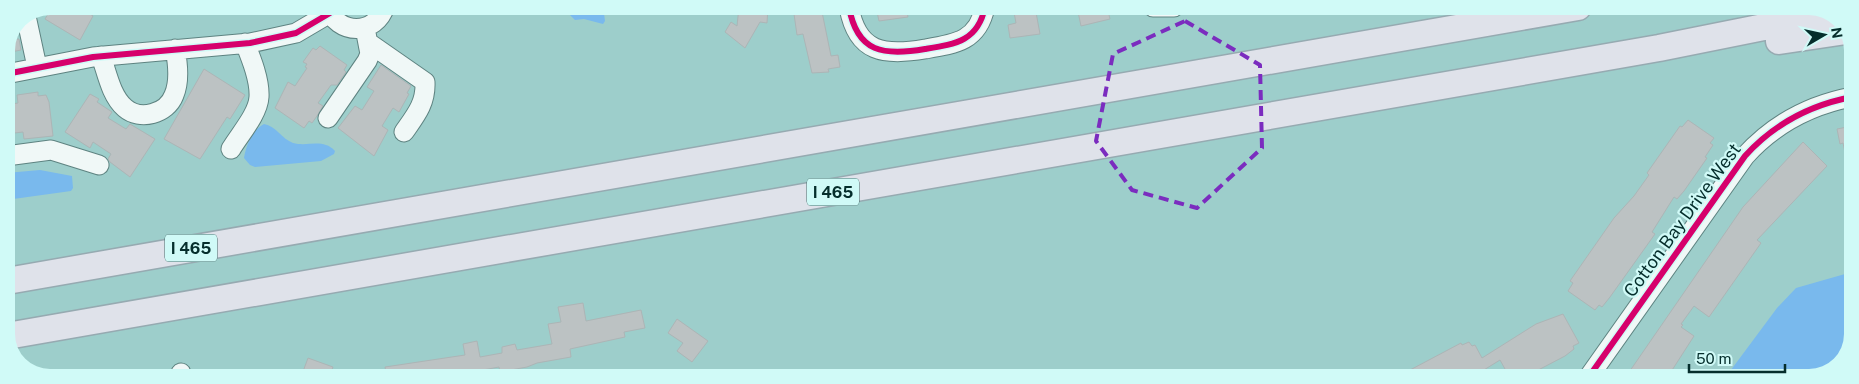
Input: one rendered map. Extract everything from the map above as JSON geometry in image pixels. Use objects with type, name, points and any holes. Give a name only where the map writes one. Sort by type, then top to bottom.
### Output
[{"type":"highway","name":"I 465","points":[[15,279],[1532,15]]},
{"type":"highway","name":"I 465","points":[[15,335],[1659,48],[1817,16]]},
{"type":"highway","points":[[1659,48],[1750,46],[1838,32]]},
{"type":"street","points":[[15,72],[101,56],[245,43],[296,33],[321,15]]},
{"type":"street","points":[[332,15],[336,21],[345,27],[367,36],[425,82],[425,96],[422,106],[404,132]]},
{"type":"street","points":[[328,118],[367,61],[370,54],[367,36],[382,15]]},
{"type":"street","points":[[851,15],[856,30],[872,48],[893,54],[952,44],[967,38],[981,22],[983,15]]},
{"type":"street","points":[[28,23],[37,67]]},
{"type":"street","points":[[231,149],[252,114],[259,97],[251,58],[245,43]]},
{"type":"street","points":[[101,56],[116,98],[126,109],[136,114],[149,115],[162,109],[174,98],[177,85],[178,63],[175,49]]},
{"type":"street","name":"Cotton Bay Drive West","points":[[1594,369],[1736,167],[1750,150],[1770,132],[1796,116],[1822,104],[1844,99]]},
{"type":"street","points":[[15,155],[51,150],[99,165]]},
{"type":"highlighted area","points":[[1185,21],[1260,65],[1262,148],[1197,208],[1132,190],[1096,141],[1113,54]]},
{"type":"water","points":[[570,15],[604,15],[605,21],[603,24],[584,19],[575,20]]},
{"type":"water","points":[[264,124],[272,127],[293,143],[325,145],[335,151],[334,154],[321,161],[255,167],[250,165],[244,158],[246,148],[256,130]]},
{"type":"water","points":[[40,170],[72,176],[73,188],[71,191],[15,199],[15,172]]},
{"type":"water","points":[[1844,274],[1844,334],[1841,347],[1835,357],[1820,367],[1809,369],[1732,369],[1777,308],[1796,288]]},
{"type":"building","points":[[50,15],[93,16],[80,40],[45,19]]},
{"type":"building","points":[[738,15],[768,15],[767,23],[760,22],[745,48],[725,32],[731,22],[737,26]]},
{"type":"building","points":[[794,15],[823,15],[831,56],[838,55],[840,67],[828,69],[829,72],[812,73],[803,34],[797,35]]},
{"type":"building","points":[[878,15],[908,15],[908,17],[879,21]]},
{"type":"building","points":[[1014,15],[1036,15],[1040,34],[1010,38],[1008,25],[1016,23]]},
{"type":"building","points":[[1079,15],[1109,15],[1110,19],[1081,26]]},
{"type":"building","points":[[19,39],[21,50],[15,51],[16,43]]},
{"type":"building","points":[[320,46],[347,65],[344,70],[346,72],[337,85],[331,85],[318,103],[323,106],[317,116],[312,123],[309,121],[304,128],[275,108],[288,82],[295,86],[307,68],[305,67],[307,64],[303,62],[313,48],[316,50]]},
{"type":"building","points":[[381,65],[411,86],[407,93],[409,94],[399,112],[393,108],[382,126],[388,130],[374,156],[338,128],[355,106],[362,110],[374,91],[367,87]]},
{"type":"building","points":[[204,69],[245,95],[230,119],[227,117],[200,159],[164,139]]},
{"type":"building","points":[[38,92],[38,96],[46,95],[49,102],[53,136],[24,139],[23,132],[15,133],[15,104],[18,103],[17,95]]},
{"type":"building","points":[[90,94],[99,99],[97,102],[112,112],[108,118],[126,129],[130,124],[155,139],[130,177],[110,162],[108,159],[111,154],[93,142],[90,148],[65,132]]},
{"type":"building","points":[[1688,120],[1714,138],[1710,143],[1713,145],[1705,157],[1707,158],[1684,191],[1677,199],[1674,197],[1652,232],[1655,234],[1610,297],[1602,307],[1599,305],[1595,310],[1568,291],[1573,283],[1570,281],[1614,218],[1634,196],[1649,175],[1647,173],[1680,126],[1682,127]]},
{"type":"building","points":[[1844,128],[1844,148],[1843,143],[1840,144],[1837,129]]},
{"type":"building","points":[[1803,142],[1827,166],[1757,240],[1761,243],[1709,317],[1694,306],[1681,324],[1683,325],[1681,327],[1694,336],[1673,369],[1631,369],[1743,207]]},
{"type":"building","points":[[583,303],[586,321],[641,310],[645,328],[624,332],[625,337],[570,349],[571,357],[516,369],[499,369],[499,367],[488,369],[385,369],[385,367],[465,355],[463,344],[477,341],[480,357],[502,353],[502,347],[515,344],[517,350],[552,344],[548,324],[561,322],[558,307]]},
{"type":"building","points":[[1563,314],[1579,343],[1573,346],[1574,349],[1565,356],[1540,369],[1505,369],[1500,360],[1485,369],[1412,369],[1461,343],[1462,345],[1469,342],[1472,346],[1475,345],[1482,358],[1536,324]]},
{"type":"building","points":[[677,319],[708,341],[692,362],[677,351],[683,343],[668,333]]},
{"type":"building","points":[[308,358],[333,367],[332,369],[304,369]]},
{"type":"cycle path","points":[[15,72],[93,57],[250,43],[296,33],[327,15]]},
{"type":"cycle path","points":[[851,15],[858,34],[866,42],[875,48],[897,52],[936,47],[964,39],[977,27],[983,15]]},
{"type":"cycle path","points":[[1594,369],[1745,156],[1768,134],[1781,125],[1807,111],[1844,99]]}]
